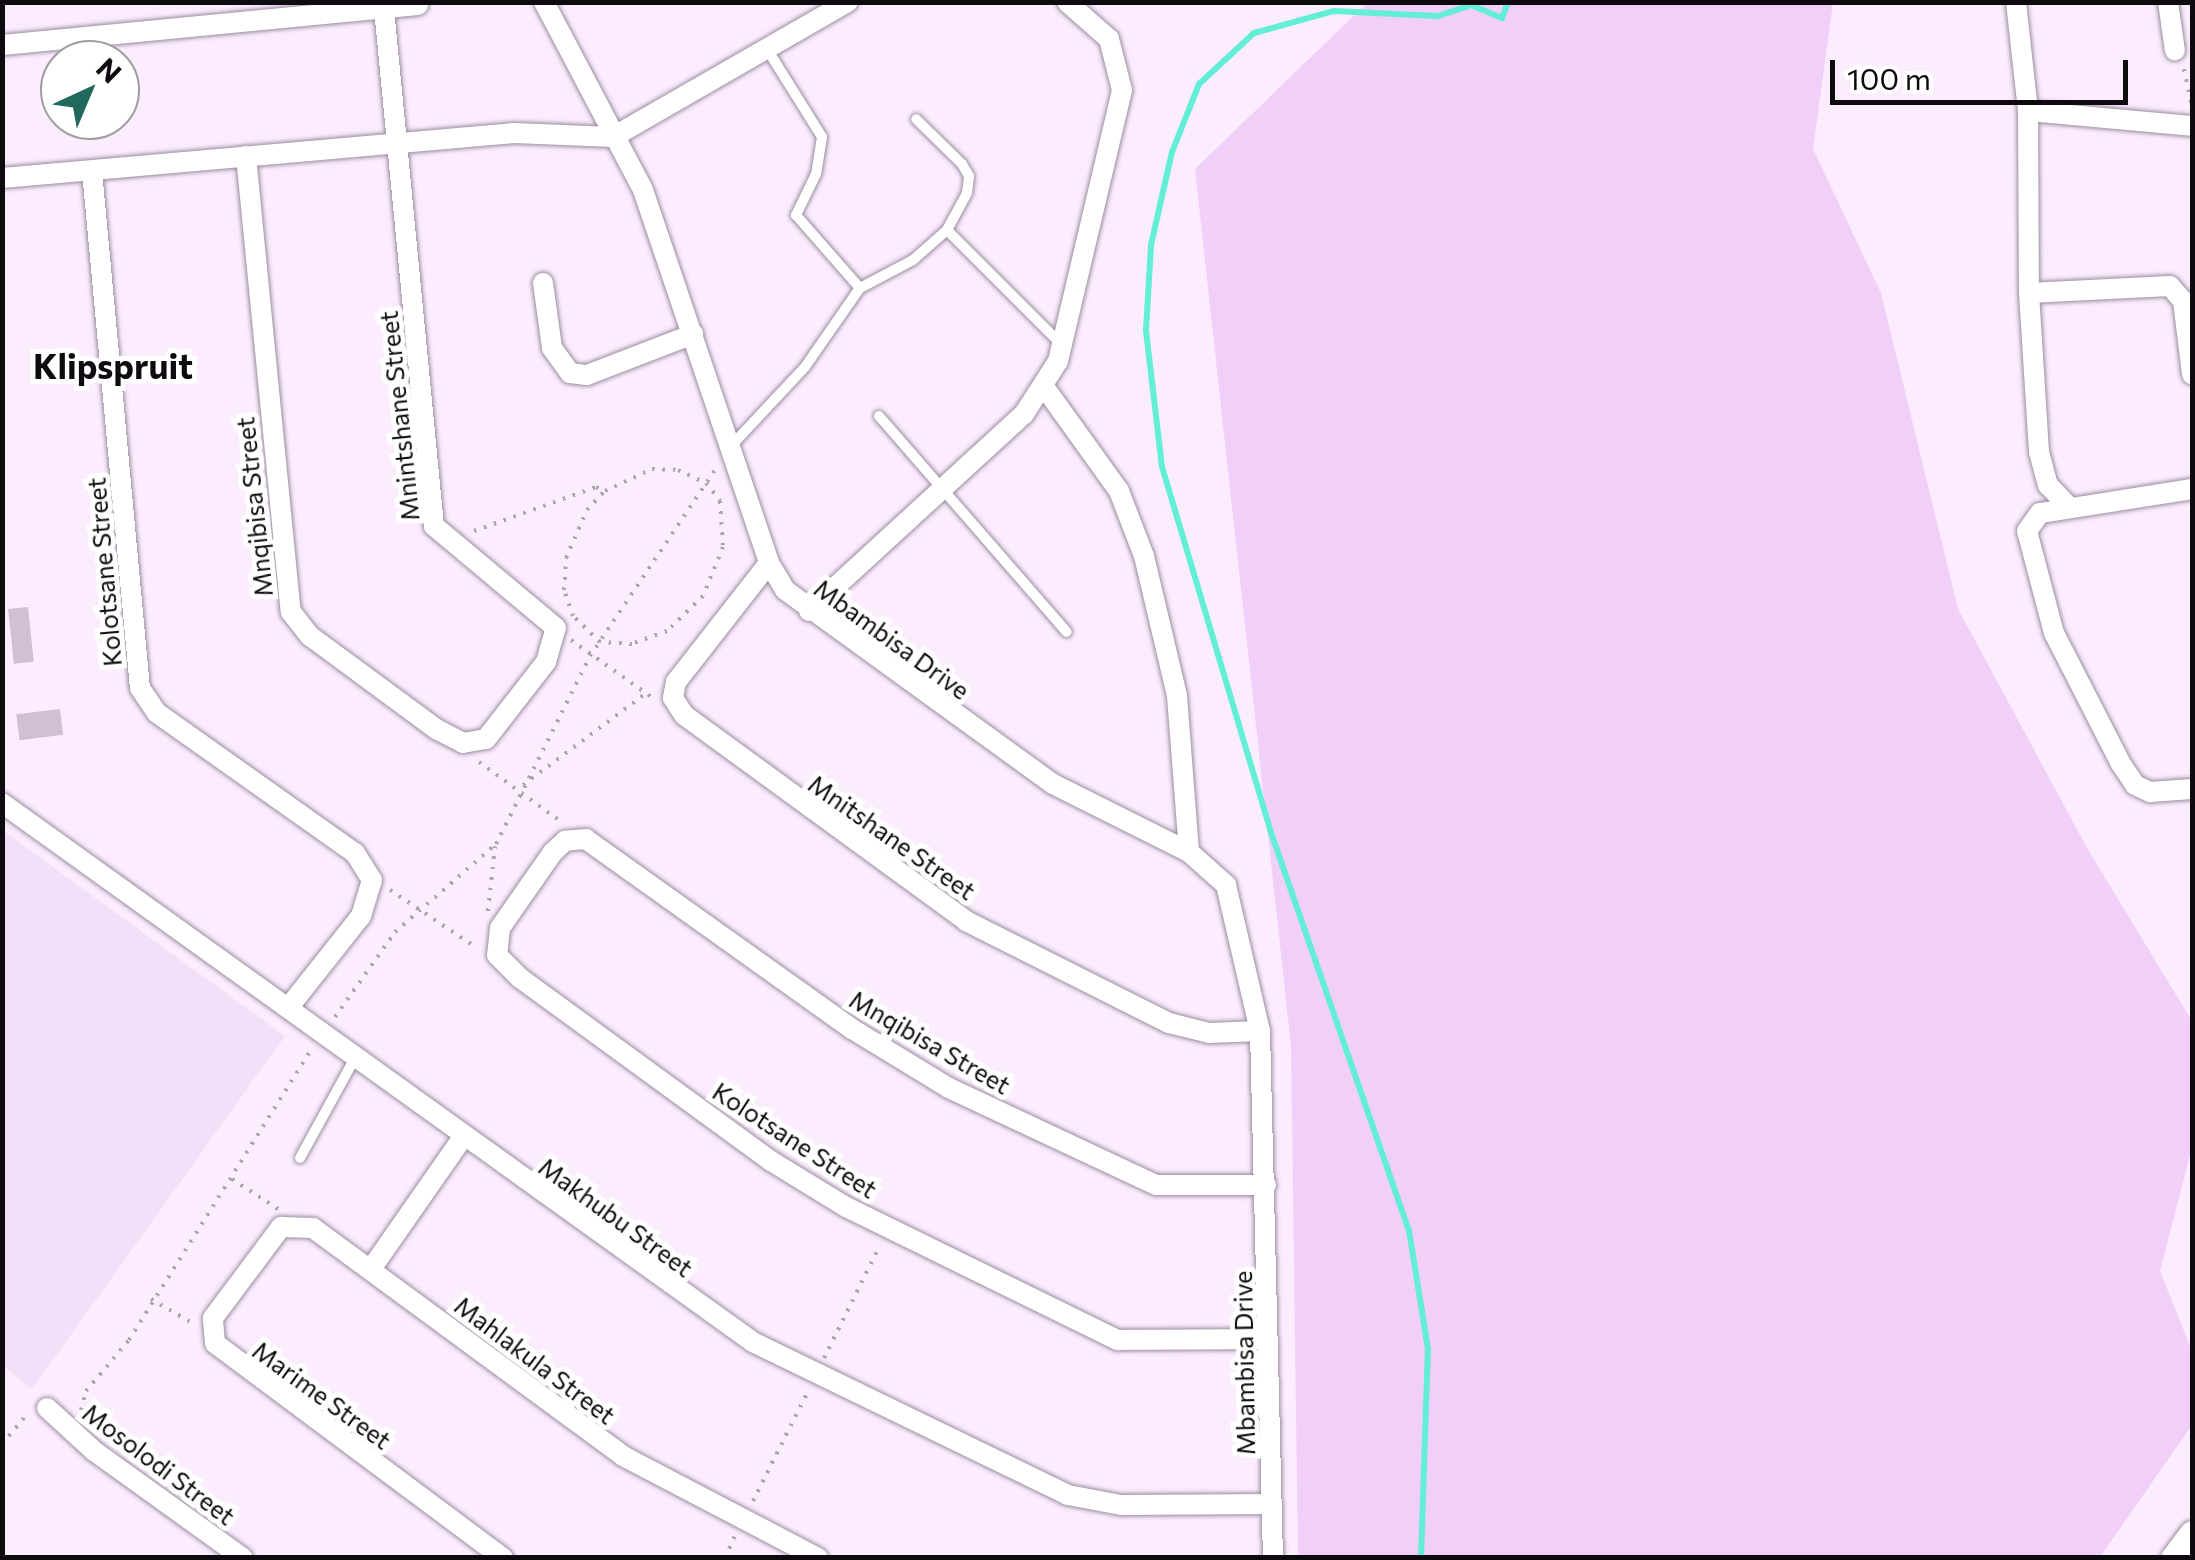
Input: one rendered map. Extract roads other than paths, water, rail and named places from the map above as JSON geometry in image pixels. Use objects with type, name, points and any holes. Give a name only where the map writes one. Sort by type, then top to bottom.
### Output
[{"type":"street","name":"Mbambisa Drive","points":[[544,2],[643,190],[770,563],[809,611],[1053,784],[1188,852],[1217,872],[1234,906],[1260,1031],[1273,1558]]},
{"type":"street","points":[[2,178],[544,131],[613,137],[848,2]]},
{"type":"street","points":[[809,611],[944,490],[1045,388],[1064,347],[1122,90],[1109,38],[1067,2]]},
{"type":"street","points":[[2016,2],[2028,110],[2029,293],[2040,452],[2048,486],[2068,506]]},
{"type":"street","points":[[2168,2],[2175,51]]},
{"type":"street","points":[[2,45],[418,5]]},
{"type":"street","name":"Mnintshane Street","points":[[384,9],[430,506],[446,542],[556,628],[546,662],[486,739]]},
{"type":"street","points":[[2028,110],[2192,126]]},
{"type":"street","name":"Mnqibisa Street","points":[[246,156],[290,612],[310,636],[463,743],[486,739]]},
{"type":"street","name":"Kolotsane Street","points":[[92,170],[140,688],[157,713],[355,854],[372,880],[361,916],[288,1008]]},
{"type":"street","points":[[544,283],[552,348],[570,373],[587,374],[693,334]]},
{"type":"street","points":[[2029,293],[2170,286],[2182,301],[2192,374]]},
{"type":"street","points":[[1045,388],[1119,491],[1144,556],[1177,696],[1188,852]]},
{"type":"street","points":[[2192,489],[2068,506],[2033,517],[2027,531],[2054,633],[2135,785],[2159,793],[2192,789]]},
{"type":"street","name":"Mnitshane Street","points":[[770,563],[676,682],[675,704],[717,742],[966,921],[1179,1026],[1260,1031]]},
{"type":"street","name":"Makhubu Street","points":[[2,803],[726,1326],[816,1374],[1084,1500],[1272,1504]]},
{"type":"street","name":"Mnqibisa Street","points":[[576,837],[601,846],[852,1029],[949,1088],[1156,1185],[1266,1185]]},
{"type":"street","name":"Kolotsane Street","points":[[576,837],[553,852],[500,928],[496,946],[502,964],[772,1161],[889,1228],[1118,1340],[1268,1339]]},
{"type":"street","points":[[371,1269],[463,1137]]},
{"type":"street","name":"Marime Street","points":[[371,1269],[299,1222],[274,1232],[213,1318],[211,1334],[228,1358],[504,1558]]},
{"type":"street","name":"Mahlakula Street","points":[[371,1269],[623,1456],[818,1558]]},
{"type":"street","name":"Mosolodi Street","points":[[47,1408],[94,1452],[242,1558]]},
{"type":"street","points":[[2173,1558],[2192,1532]]},
{"type":"lane","points":[[766,48],[822,136],[820,161],[796,214],[860,288]]},
{"type":"lane","points":[[732,444],[805,367],[860,288],[913,260],[947,230],[969,176],[916,119]]},
{"type":"lane","points":[[947,230],[1064,347]]},
{"type":"lane","points":[[878,416],[1066,632]]},
{"type":"lane","points":[[300,1158],[355,1058]]},
{"type":"waterway","points":[[1421,1558],[1428,1349],[1409,1231],[1270,829],[1162,467],[1146,330],[1151,245],[1172,152],[1199,84],[1254,33],[1334,11],[1438,16],[1471,5],[1502,18],[1508,2]]},
{"type":"district","name":"Klipspruit","points":[[113,365]]}]
